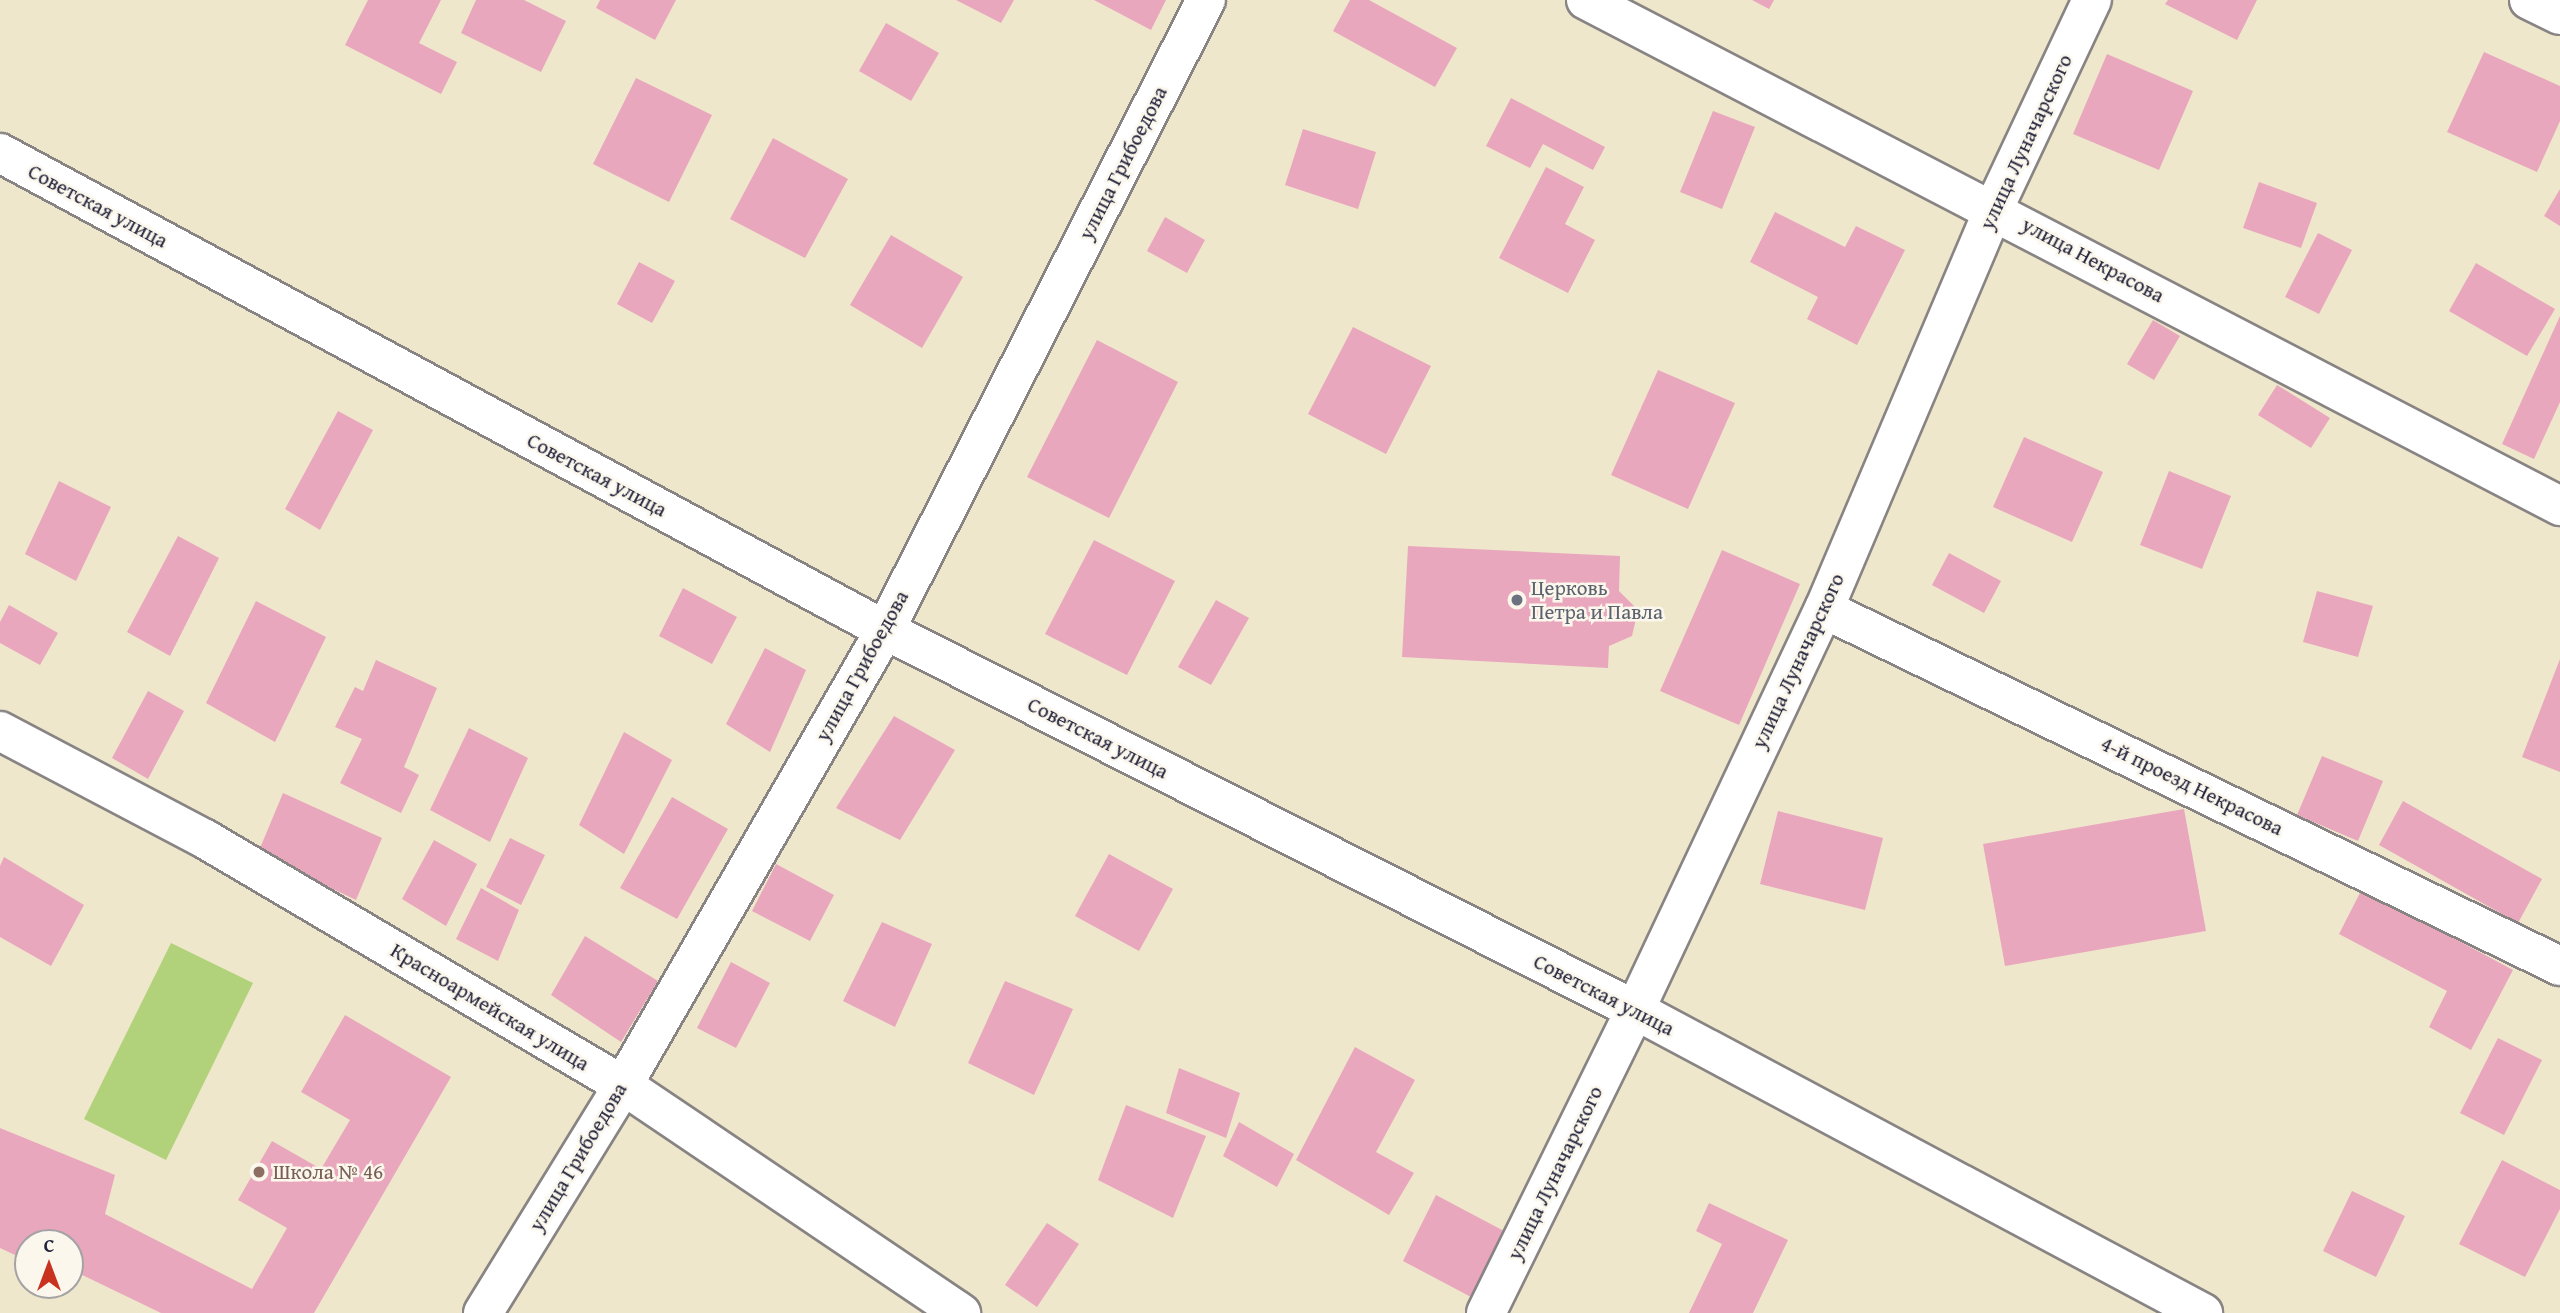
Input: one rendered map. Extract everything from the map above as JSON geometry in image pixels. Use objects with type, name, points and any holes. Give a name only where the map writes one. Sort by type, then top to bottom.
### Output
[{"type":"street","name":"улица Грибоедова","points":[[483,1313],[623,1085],[885,630],[1206,0]]},
{"type":"street","name":"улица Некрасова","points":[[1586,0],[1994,208],[2560,506]]},
{"type":"street","name":"улица Луначарского","points":[[1486,1313],[1635,1010],[1824,609],[1994,208],[2092,0]]},
{"type":"street","points":[[2529,0],[2560,15]]},
{"type":"street","name":"Советская улица","points":[[0,153],[885,630],[1635,1010],[2203,1313]]},
{"type":"street","name":"4-й проезд Некрасова","points":[[1824,609],[2560,966]]},
{"type":"street","name":"Красноармейская улица","points":[[0,731],[205,839],[623,1085],[961,1313]]},
{"type":"green space","points":[[171,943],[253,983],[166,1160],[84,1119]]},
{"type":"building","points":[[368,0],[441,0],[419,43],[457,62],[441,94],[345,45]]},
{"type":"building","points":[[476,0],[524,0],[566,21],[541,72],[461,33]]},
{"type":"building","points":[[600,0],[676,0],[655,40],[596,8]]},
{"type":"building","points":[[956,0],[1014,0],[1001,23]]},
{"type":"building","points":[[1094,0],[1166,0],[1151,30]]},
{"type":"building","points":[[1350,0],[1369,0],[1457,48],[1435,87],[1333,31]]},
{"type":"building","points":[[1752,0],[1774,0],[1769,9]]},
{"type":"building","points":[[2168,0],[2257,0],[2237,40],[2165,4]]},
{"type":"building","points":[[886,23],[939,53],[911,101],[859,71]]},
{"type":"building","points":[[2484,52],[2560,86],[2560,121],[2537,172],[2447,132]]},
{"type":"building","points":[[2107,54],[2193,91],[2159,170],[2073,134]]},
{"type":"building","points":[[636,78],[712,115],[669,202],[593,164]]},
{"type":"building","points":[[1511,98],[1605,147],[1593,170],[1543,144],[1530,168],[1486,146]]},
{"type":"building","points":[[1713,111],[1755,127],[1722,209],[1680,192]]},
{"type":"building","points":[[1303,129],[1376,152],[1358,209],[1285,185]]},
{"type":"building","points":[[773,138],[848,179],[805,258],[730,219]]},
{"type":"building","points":[[1546,167],[1584,187],[1565,224],[1595,240],[1568,293],[1499,258]]},
{"type":"building","points":[[2259,182],[2317,203],[2301,248],[2243,228]]},
{"type":"building","points":[[2560,189],[2560,226],[2544,216]]},
{"type":"building","points":[[1775,212],[1845,247],[1856,226],[1905,250],[1857,345],[1807,319],[1818,297],[1750,262]]},
{"type":"building","points":[[1165,217],[1205,240],[1187,273],[1147,251]]},
{"type":"building","points":[[2318,233],[2352,250],[2319,314],[2285,297]]},
{"type":"building","points":[[891,235],[963,277],[922,348],[850,305]]},
{"type":"building","points":[[639,262],[675,281],[652,323],[617,304]]},
{"type":"building","points":[[2476,263],[2555,309],[2527,356],[2449,311]]},
{"type":"building","points":[[2560,316],[2560,402],[2534,459],[2502,444]]},
{"type":"building","points":[[2153,320],[2180,336],[2154,380],[2127,364]]},
{"type":"building","points":[[1353,327],[1431,366],[1386,454],[1308,414]]},
{"type":"building","points":[[1097,340],[1178,382],[1109,518],[1027,477]]},
{"type":"building","points":[[1658,370],[1735,403],[1688,509],[1611,475]]},
{"type":"building","points":[[2277,385],[2330,418],[2311,448],[2258,415]]},
{"type":"building","points":[[338,411],[373,430],[320,530],[285,509]]},
{"type":"building","points":[[2024,437],[2103,472],[2072,542],[1993,507]]},
{"type":"building","points":[[2169,471],[2231,496],[2202,569],[2140,545]]},
{"type":"building","points":[[59,481],[111,507],[76,581],[25,554]]},
{"type":"building","points":[[178,536],[219,558],[170,656],[127,632]]},
{"type":"building","points":[[1094,540],[1175,581],[1127,675],[1045,634]]},
{"type":"building","name":"Церковь Петра и Павла","points":[[1408,546],[1620,556],[1619,591],[1638,610],[1632,636],[1609,646],[1608,668],[1402,657]]},
{"type":"building","points":[[1722,550],[1800,584],[1739,725],[1660,691]]},
{"type":"building","points":[[1949,553],[2001,581],[1984,613],[1932,585]]},
{"type":"building","points":[[683,588],[737,617],[712,664],[659,636]]},
{"type":"building","points":[[2317,591],[2373,606],[2358,657],[2303,642]]},
{"type":"building","points":[[1216,600],[1249,618],[1211,685],[1178,667]]},
{"type":"building","points":[[256,601],[326,637],[275,742],[206,703]]},
{"type":"building","points":[[9,605],[58,633],[40,665],[0,643],[0,622]]},
{"type":"building","points":[[765,648],[806,670],[770,752],[726,724]]},
{"type":"building","points":[[2560,659],[2560,772],[2522,757]]},
{"type":"building","points":[[376,660],[437,688],[404,767],[419,775],[401,813],[340,783],[362,739],[335,727],[355,687],[363,691]]},
{"type":"building","points":[[148,691],[184,711],[148,779],[112,758]]},
{"type":"building","points":[[894,716],[955,750],[900,840],[836,808]]},
{"type":"building","points":[[469,728],[528,758],[490,842],[430,810]]},
{"type":"building","points":[[624,732],[672,760],[624,854],[579,825]]},
{"type":"building","points":[[2322,756],[2383,781],[2358,841],[2297,815]]},
{"type":"building","points":[[283,793],[382,838],[356,900],[258,853]]},
{"type":"building","points":[[672,797],[728,829],[677,919],[620,888]]},
{"type":"building","points":[[2403,801],[2542,879],[2518,923],[2379,845]]},
{"type":"building","points":[[2184,809],[2206,931],[2005,966],[1983,844]]},
{"type":"building","points":[[1778,811],[1883,838],[1865,910],[1760,884]]},
{"type":"building","points":[[510,838],[545,855],[521,905],[486,887]]},
{"type":"building","points":[[434,840],[477,864],[446,926],[402,899]]},
{"type":"building","points":[[1109,854],[1173,889],[1139,951],[1075,916]]},
{"type":"building","points":[[4,857],[84,905],[51,966],[0,937],[0,866]]},
{"type":"building","points":[[776,864],[834,895],[810,941],[752,911]]},
{"type":"building","points":[[481,888],[519,910],[498,961],[456,939]]},
{"type":"building","points":[[2362,889],[2513,970],[2471,1050],[2429,1027],[2447,991],[2339,934]]},
{"type":"building","points":[[882,922],[932,944],[895,1027],[843,1001]]},
{"type":"building","points":[[585,936],[658,981],[621,1042],[551,995]]},
{"type":"building","points":[[731,962],[770,983],[736,1048],[697,1028]]},
{"type":"building","points":[[1005,981],[1073,1009],[1034,1095],[968,1063]]},
{"type":"building","points":[[345,1015],[451,1077],[314,1313],[161,1313],[84,1276],[84,1229],[14,1229],[14,1254],[0,1248],[0,1128],[115,1175],[105,1214],[252,1289],[287,1228],[238,1200],[272,1141],[321,1169],[350,1120],[301,1092]]},
{"type":"building","points":[[2498,1038],[2542,1060],[2504,1135],[2460,1113]]},
{"type":"building","points":[[1355,1047],[1415,1080],[1376,1152],[1414,1173],[1389,1215],[1296,1160]]},
{"type":"building","points":[[1179,1068],[1240,1093],[1226,1138],[1166,1113]]},
{"type":"building","points":[[1126,1105],[1206,1136],[1173,1218],[1098,1180]]},
{"type":"building","points":[[1239,1122],[1294,1154],[1277,1187],[1223,1156]]},
{"type":"building","points":[[2502,1160],[2560,1190],[2560,1209],[2525,1277],[2459,1244]]},
{"type":"building","points":[[2352,1191],[2405,1216],[2376,1277],[2323,1251]]},
{"type":"building","points":[[1436,1195],[1504,1231],[1471,1297],[1403,1261]]},
{"type":"building","points":[[1709,1203],[1788,1240],[1753,1313],[1689,1313],[1722,1244],[1696,1231]]},
{"type":"building","points":[[1047,1223],[1079,1244],[1037,1307],[1005,1285]]},
{"type":"place","name":"Церковь Петра и Павла","points":[[1517,600]]},
{"type":"place","name":"Школа № 46","points":[[259,1172]]}]
